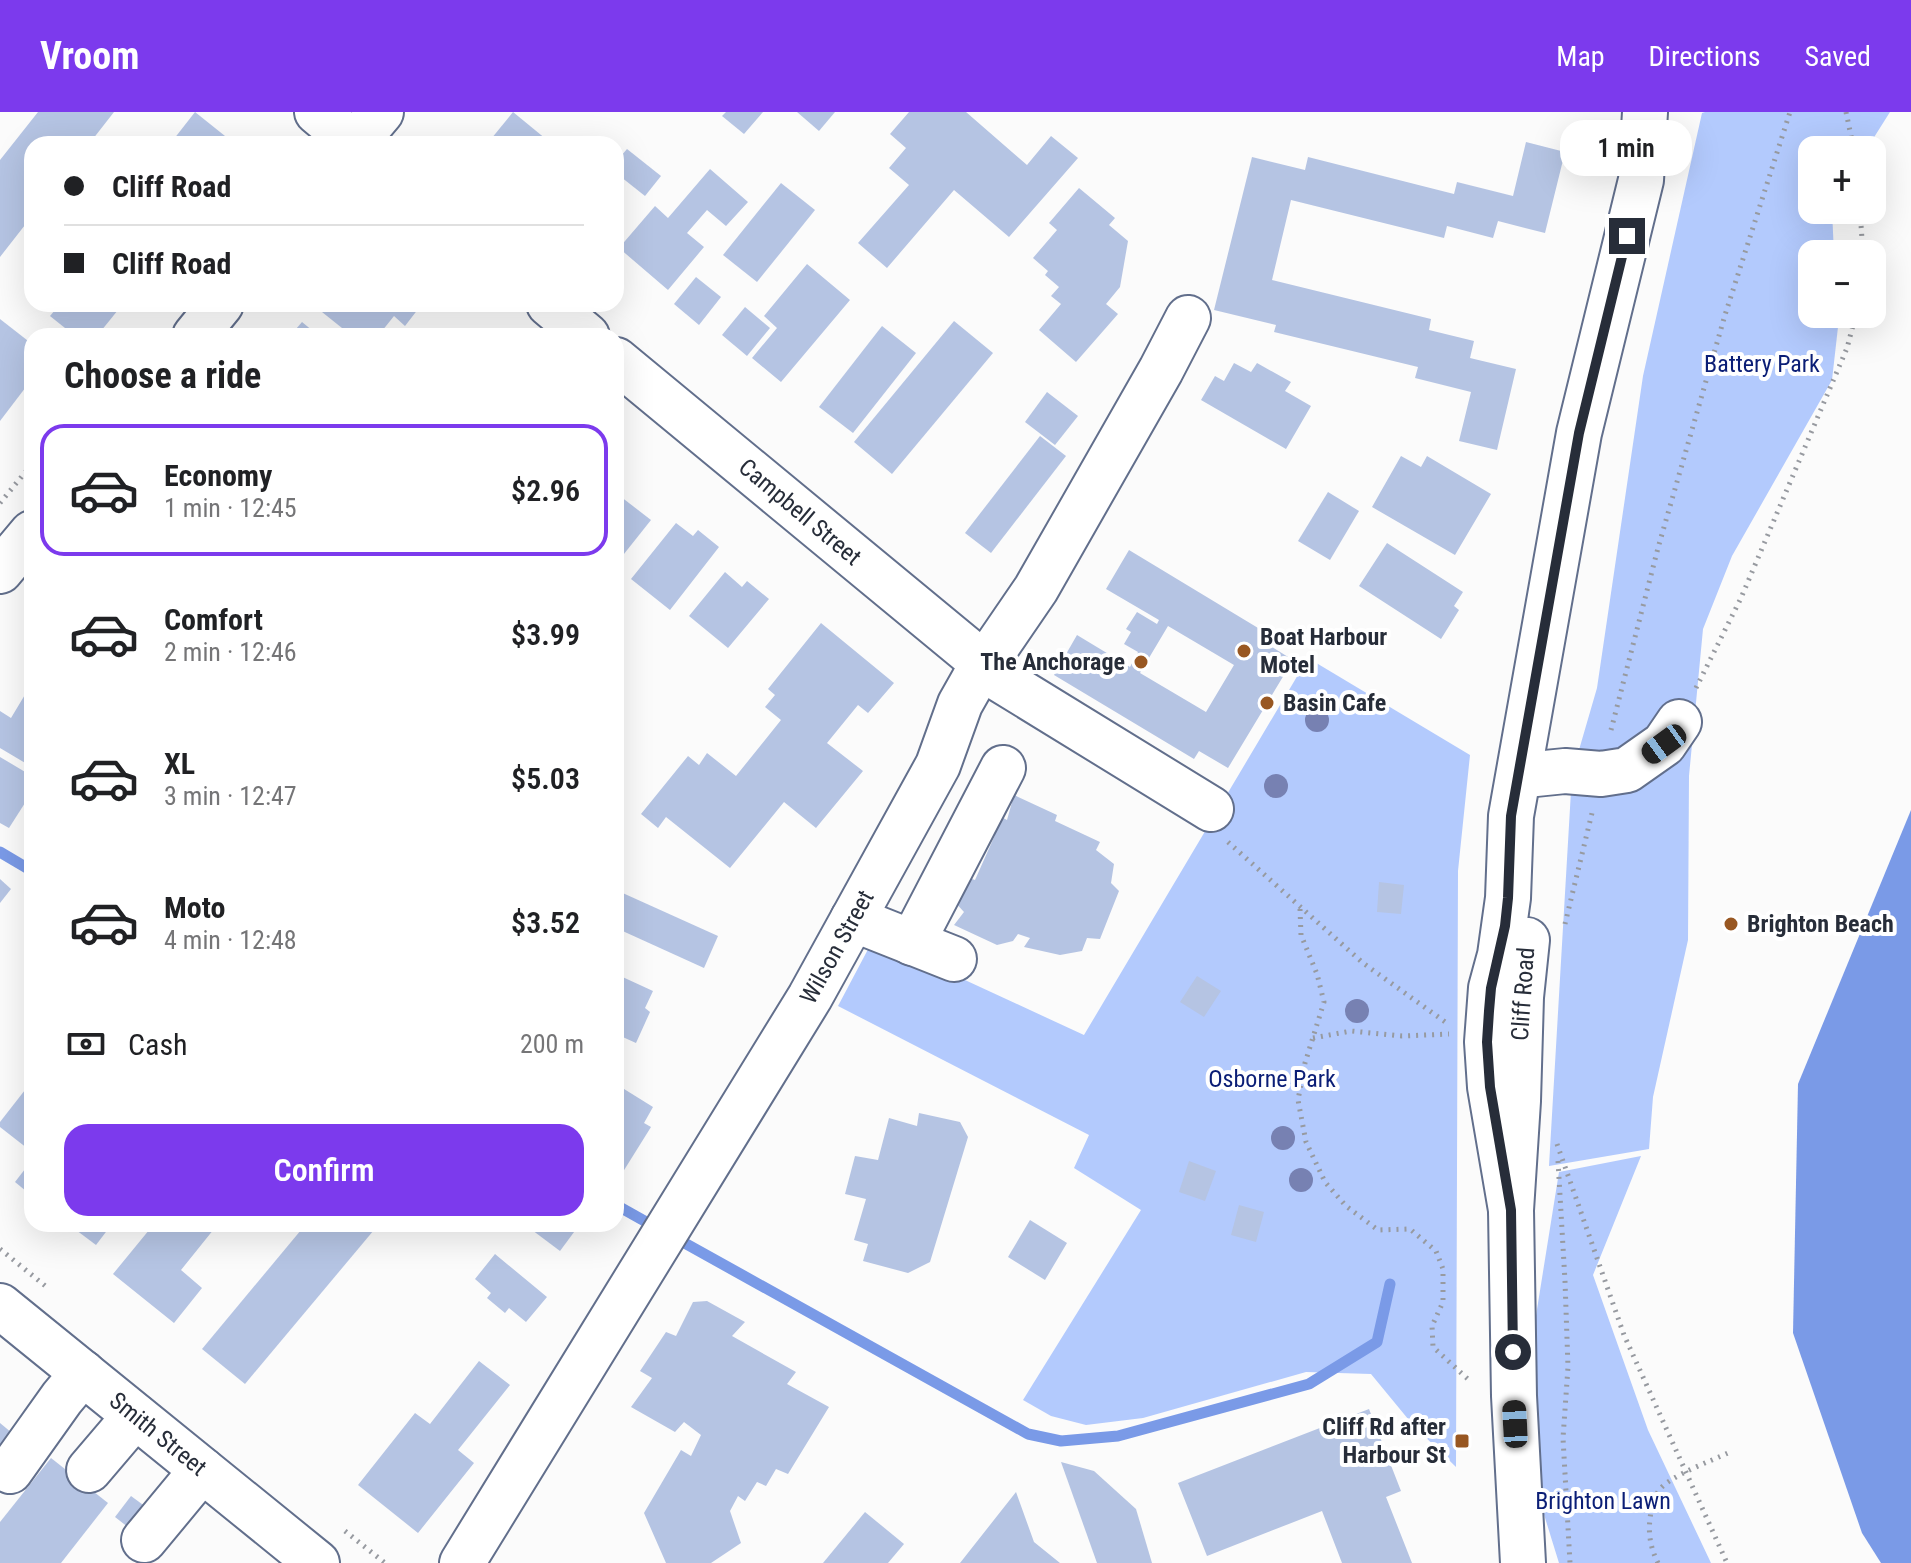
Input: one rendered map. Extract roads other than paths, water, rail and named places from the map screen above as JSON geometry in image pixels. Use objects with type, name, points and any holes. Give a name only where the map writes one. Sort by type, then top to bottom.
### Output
[{"type":"street","points":[[317,112],[346,136]]},
{"type":"street","points":[[362,136],[381,112]]},
{"type":"street","name":"Cliff Road","points":[[1511,1210],[1490,1087],[1487,1042],[1491,988],[1500,955],[1508,898],[1511,816],[1579,433],[1641,180],[1645,112]]},
{"type":"street","points":[[202,328],[214,312]]},
{"type":"street","points":[[558,312],[578,328]]},
{"type":"street","name":"Wilson Street","points":[[462,1563],[810,997],[938,765],[960,704],[1036,589],[1188,318]]},
{"type":"street","name":"Campbell Street","points":[[624,367],[1001,680],[1216,822]]},
{"type":"street","points":[[0,571],[24,542]]},
{"type":"street","points":[[1526,775],[1565,771],[1601,774],[1627,770],[1664,744],[1679,722]]},
{"type":"street","name":"Cliff Road","points":[[1523,1563],[1514,1396],[1511,1210],[1521,997],[1528,923],[1526,729]]},
{"type":"street","points":[[912,943],[1003,768]]},
{"type":"street","points":[[853,919],[954,959]]},
{"type":"street","name":"Smith Street","points":[[6,1322],[83,1373],[317,1563]]},
{"type":"street","points":[[10,1471],[83,1373]]},
{"type":"street","points":[[89,1470],[135,1416]]},
{"type":"street","points":[[144,1540],[202,1470]]},
{"type":"waterway","points":[[0,852],[24,866]]},
{"type":"waterway","points":[[624,1209],[657,1228]]},
{"type":"waterway","points":[[672,1236],[1028,1434],[1061,1441],[1118,1436],[1309,1384],[1377,1342],[1390,1284]]},
{"type":"place","name":"Boat Harbour Motel","points":[[1244,651]]},
{"type":"place","name":"The Anchorage","points":[[1141,662]]},
{"type":"place","name":"Basin Cafe","points":[[1267,703]]},
{"type":"place","name":"Brighton Beach","points":[[1731,924]]},
{"type":"place","name":"Cliff Rd after Harbour St","points":[[1462,1441]]},
{"type":"park label","name":"Battery Park","points":[[1762,364]]},
{"type":"park label","name":"Osborne Park","points":[[1272,1079]]},
{"type":"park label","name":"Brighton Lawn","points":[[1603,1501]]}]
